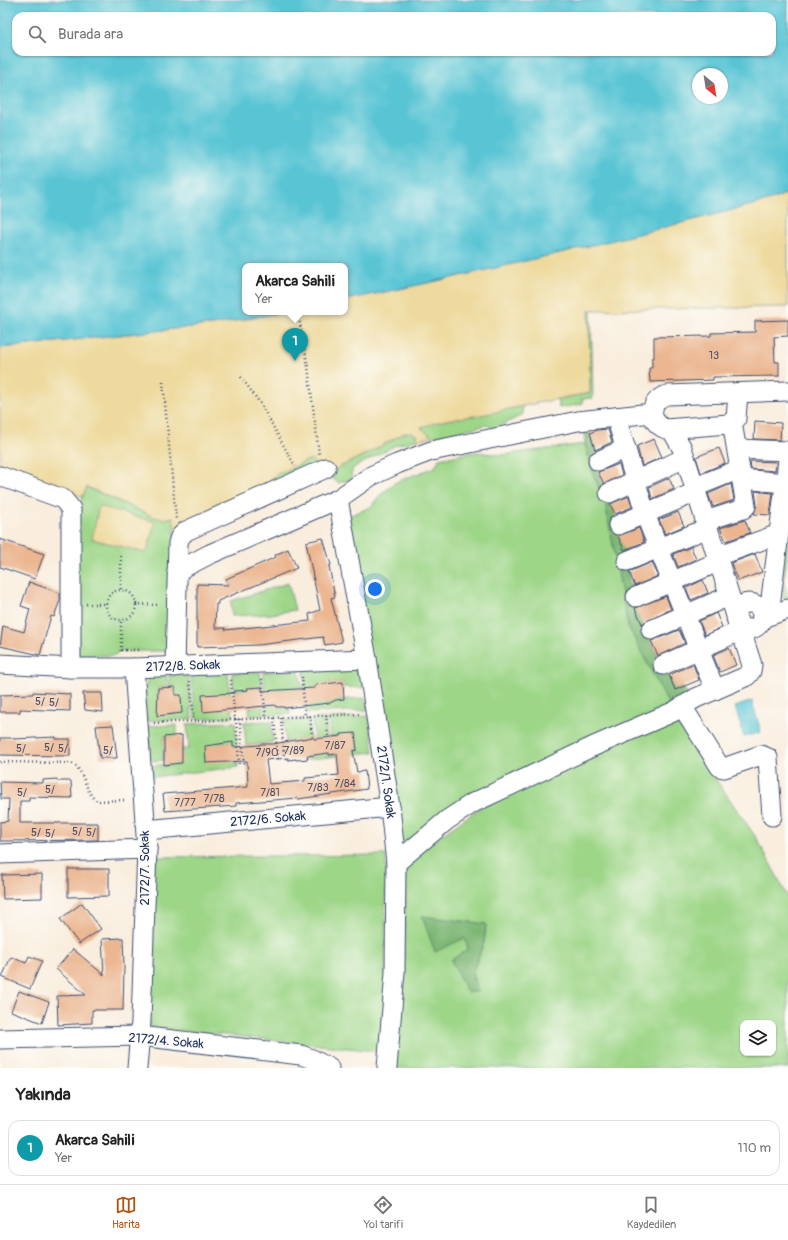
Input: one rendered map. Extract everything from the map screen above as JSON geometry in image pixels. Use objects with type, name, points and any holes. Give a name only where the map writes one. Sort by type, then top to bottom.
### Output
[{"type":"street","points":[[738,393],[737,415],[732,422],[728,424],[671,429],[660,427],[653,419],[652,413],[655,403],[662,396],[788,391]]},
{"type":"street","points":[[177,570],[210,554],[338,500],[371,476],[431,451],[578,421],[652,413]]},
{"type":"street","points":[[616,417],[645,514],[715,690]]},
{"type":"street","points":[[627,561],[745,507],[746,503],[732,422]]},
{"type":"street","points":[[396,863],[447,820],[474,804],[747,676],[751,672],[752,665],[738,626],[680,442],[671,429]]},
{"type":"street","points":[[598,461],[626,448]]},
{"type":"street","points":[[737,449],[788,451]]},
{"type":"street","points":[[609,493],[685,458]]},
{"type":"street","points":[[765,617],[779,534],[788,460]]},
{"type":"street","points":[[182,666],[177,606],[178,543],[180,536],[186,531],[323,469]]},
{"type":"street","points":[[618,525],[695,490],[741,474],[785,483]]},
{"type":"street","points":[[0,476],[63,499],[71,509],[71,668]]},
{"type":"street","name":"2172/1. Sokak","points":[[338,500],[367,659],[390,807],[396,863],[396,972],[387,1068]]},
{"type":"street","points":[[636,597],[672,582],[730,552],[779,534]]},
{"type":"street","points":[[651,630],[729,596]]},
{"type":"street","points":[[738,626],[737,611],[739,607],[747,603],[752,603],[760,607],[765,617]]},
{"type":"street","points":[[765,617],[788,609]]},
{"type":"street","points":[[663,665],[698,649],[738,626]]},
{"type":"street","name":"2172/8. Sokak","points":[[0,664],[71,668],[127,668],[367,659]]},
{"type":"street","name":"2172/7. Sokak","points":[[127,668],[138,724],[148,849],[141,1021],[137,1068]]},
{"type":"street","points":[[682,706],[720,767],[724,768],[761,755],[768,758],[772,816]]},
{"type":"street","name":"2172/6. Sokak","points":[[146,830],[390,807]]},
{"type":"street","points":[[0,854],[148,849]]},
{"type":"street","name":"2172/4. Sokak","points":[[0,1039],[139,1036],[301,1055],[329,1068]]},
{"type":"path","points":[[299,318],[323,469]]},
{"type":"path","points":[[242,377],[260,403],[302,478]]},
{"type":"path","points":[[163,382],[178,543]]},
{"type":"path","points":[[121,555],[121,589]]},
{"type":"path","points":[[121,589],[132,593],[136,604],[132,615],[121,620],[113,618],[109,614],[105,604],[109,594],[113,591],[121,589]]},
{"type":"path","points":[[136,604],[177,606]]},
{"type":"path","points":[[121,620],[127,668]]},
{"type":"path","points":[[301,661],[304,716]]},
{"type":"path","points":[[261,662],[266,718]]},
{"type":"path","points":[[229,664],[239,764]]},
{"type":"path","points":[[182,666],[194,721]]},
{"type":"path","points":[[138,724],[375,713]]},
{"type":"path","points":[[326,715],[328,736]]},
{"type":"path","points":[[310,716],[312,736]]},
{"type":"path","points":[[274,718],[278,760]]},
{"type":"path","points":[[280,718],[284,756]]},
{"type":"path","points":[[240,719],[244,764]]},
{"type":"path","points":[[0,762],[71,763],[78,768],[90,794],[97,801],[144,798]]},
{"type":"green space","points":[[589,310],[591,310],[593,398],[582,399],[582,404],[559,408],[557,399],[590,393]]},
{"type":"green space","points":[[523,404],[522,415],[494,429],[487,425],[432,437],[421,428],[433,422],[486,414]]},
{"type":"green space","points":[[591,424],[590,433],[597,457],[596,467],[618,522],[617,533],[627,555],[627,567],[634,604],[659,659],[662,658],[675,690],[683,687],[688,695],[670,707],[628,626],[605,502],[593,474],[585,444],[584,425]]},
{"type":"green space","points":[[412,432],[418,437],[416,440],[396,445],[353,468],[351,475],[354,478],[338,483],[330,476],[337,468],[404,433]]},
{"type":"green space","points":[[585,444],[593,474],[605,502],[628,626],[670,707],[400,844],[346,517],[371,507],[378,497],[396,482],[435,467],[439,459],[475,452],[502,455]]},
{"type":"green space","points":[[312,459],[317,465],[262,490],[275,475]]},
{"type":"green space","points":[[86,487],[154,517],[164,519],[174,517],[175,530],[169,654],[166,654],[165,651],[118,651],[117,655],[78,656],[76,517]]},
{"type":"green space","points":[[788,495],[788,550],[784,581],[788,599],[787,601],[777,592]]},
{"type":"green space","points":[[288,583],[295,610],[271,614],[232,616],[231,601]]},
{"type":"green space","points":[[361,668],[364,688],[343,687],[343,682],[329,683],[324,702],[325,704],[336,700],[366,698],[368,710],[306,713],[304,670]]},
{"type":"green space","points":[[299,670],[302,689],[288,691],[290,714],[267,715],[263,672]]},
{"type":"green space","points":[[260,672],[262,687],[234,691],[232,673]]},
{"type":"green space","points":[[228,673],[233,717],[195,719],[191,674]]},
{"type":"green space","points":[[188,674],[192,719],[147,721],[145,690],[148,675],[166,675],[168,687],[158,688],[158,701],[177,695],[175,695],[175,687],[170,687],[169,675]]},
{"type":"green space","points":[[263,705],[264,715],[250,716],[249,708]]},
{"type":"green space","points":[[369,716],[374,752],[343,755],[349,751],[357,750],[355,733],[330,737],[328,718]]},
{"type":"green space","points":[[672,716],[757,839],[788,897],[788,1068],[394,1068],[405,935],[405,861],[497,796]],"holes":[[[423,917],[486,924],[484,943],[472,973],[478,992],[452,960],[468,949],[465,937]]]},
{"type":"green space","points":[[325,718],[329,755],[337,754],[338,756],[302,760],[302,758],[307,758],[307,756],[316,755],[312,719]]},
{"type":"green space","points":[[308,719],[310,738],[286,742],[283,720]]},
{"type":"green space","points":[[271,721],[273,742],[246,746],[244,722]]},
{"type":"green space","points":[[235,722],[238,767],[152,777],[151,766],[181,763],[182,749],[189,749],[187,724]],"holes":[[[233,742],[220,762],[219,743]]]},
{"type":"green space","points":[[177,725],[177,736],[164,737],[164,760],[151,761],[148,726]]},
{"type":"green space","points":[[386,855],[385,1052],[149,1027],[152,857]]},
{"type":"green space","points":[[422,916],[486,924],[484,943],[472,973],[478,992],[467,992],[451,960],[468,949],[465,938],[435,952]]},
{"type":"sand","points":[[788,193],[788,307],[589,310],[590,393],[487,414],[445,420],[421,428],[432,437],[416,440],[418,437],[412,432],[404,433],[337,468],[326,481],[322,463],[317,465],[311,459],[275,475],[262,490],[175,530],[173,517],[164,519],[154,517],[87,487],[82,497],[0,467],[0,348],[219,324],[267,315],[348,315],[348,299],[452,278],[771,200]]},
{"type":"sand","points":[[99,506],[155,522],[147,553],[92,539]]},
{"type":"water","points":[[0,0],[788,0],[788,193],[771,200],[558,253],[452,278],[348,299],[348,263],[242,263],[242,315],[267,315],[219,324],[0,348]]},
{"type":"water","points":[[752,701],[761,732],[744,737],[735,707]]},
{"type":"building","points":[[788,320],[788,336],[774,337],[775,362],[779,362],[779,376],[713,377],[713,380],[650,382],[649,368],[652,368],[652,358],[654,358],[654,337],[711,336],[711,333],[755,332],[755,321]]},
{"type":"building","points":[[755,421],[781,423],[780,440],[754,439]]},
{"type":"building","points":[[608,429],[612,442],[595,450],[590,433],[597,430]]},
{"type":"building","points":[[654,439],[662,457],[642,466],[637,446]]},
{"type":"building","points":[[719,448],[725,463],[701,473],[696,457]]},
{"type":"building","points":[[750,461],[776,462],[775,471],[751,469]]},
{"type":"building","points":[[619,464],[622,475],[604,484],[598,472]]},
{"type":"building","points":[[669,478],[674,489],[652,499],[649,487]]},
{"type":"building","points":[[731,484],[734,500],[713,507],[708,494]]},
{"type":"building","points":[[755,491],[773,493],[770,515],[754,514],[757,505]]},
{"type":"building","points":[[629,496],[632,507],[615,514],[610,504]]},
{"type":"building","points":[[678,512],[684,526],[665,534],[659,520]]},
{"type":"building","points":[[745,520],[750,533],[726,541],[720,528]]},
{"type":"building","points":[[639,528],[644,542],[624,550],[618,536]]},
{"type":"building","points":[[323,538],[331,565],[329,566],[335,597],[331,598],[342,642],[325,645],[323,637],[258,645],[197,647],[197,584],[229,585],[226,579],[276,557],[275,555],[288,549],[297,568],[218,601],[218,604],[216,604],[215,628],[225,628],[225,630],[310,621],[309,614],[320,610],[306,542]]},
{"type":"building","points":[[0,539],[44,554],[35,579],[0,567]]},
{"type":"building","points":[[691,547],[696,559],[678,567],[673,554]]},
{"type":"building","points":[[755,554],[762,572],[738,581],[731,563]]},
{"type":"building","points":[[652,562],[658,576],[635,586],[629,572]]},
{"type":"building","points":[[703,580],[708,593],[691,600],[686,588]]},
{"type":"building","points":[[29,582],[60,593],[60,600],[54,617],[51,616],[40,655],[0,646],[3,626],[24,632],[30,609],[21,606]]},
{"type":"building","points":[[666,596],[671,609],[642,624],[635,608]]},
{"type":"building","points":[[716,613],[722,627],[705,635],[699,621]]},
{"type":"building","points":[[679,630],[685,643],[658,656],[651,641]]},
{"type":"building","points":[[729,648],[736,665],[720,672],[713,655]]},
{"type":"building","points":[[693,664],[699,680],[675,690],[669,675]]},
{"type":"building","points":[[343,682],[344,699],[336,700],[330,703],[284,708],[276,707],[275,705],[203,712],[202,695],[234,693],[234,691],[248,690],[247,688],[262,687],[262,691],[315,688],[315,685]]},
{"type":"building","points":[[175,687],[175,695],[181,695],[182,713],[157,716],[158,688]]},
{"type":"building","points":[[33,692],[70,694],[70,711],[20,709],[20,712],[0,712],[0,695],[33,694]]},
{"type":"building","points":[[83,693],[102,693],[103,712],[85,710]]},
{"type":"building","points":[[113,725],[117,758],[100,758],[96,726]]},
{"type":"building","points":[[355,733],[357,750],[353,751],[357,772],[365,771],[367,789],[298,799],[236,803],[236,806],[165,811],[163,794],[248,787],[247,761],[206,763],[205,746],[233,742],[233,747],[273,744],[313,737],[314,739],[341,736],[341,734]],"holes":[[[329,753],[329,755],[337,754],[339,775],[305,778],[305,781],[269,784],[266,760],[288,758],[288,760],[296,760],[308,759],[307,756]]]},
{"type":"building","points":[[182,735],[182,763],[164,765],[164,737]]},
{"type":"building","points":[[56,737],[56,739],[70,739],[70,756],[0,755],[0,738],[14,739]]},
{"type":"building","points":[[57,779],[57,781],[71,781],[72,798],[29,797],[29,801],[20,801],[20,823],[98,823],[98,840],[0,841],[0,822],[8,821],[9,799],[1,799],[0,782],[43,783],[43,780]]},
{"type":"building","points":[[68,869],[109,869],[109,896],[68,897]]},
{"type":"building","points":[[42,874],[42,898],[3,899],[2,875]]},
{"type":"building","points":[[82,903],[101,929],[79,944],[60,919]]},
{"type":"building","points":[[123,938],[123,1010],[92,1010],[92,1023],[58,1025],[57,996],[86,995],[56,969],[73,949],[104,975],[102,939]]},
{"type":"building","points":[[29,956],[42,961],[30,989],[2,977],[11,957],[26,963]]},
{"type":"building","points":[[19,991],[49,1002],[42,1023],[11,1011]]},
{"type":"place","name":"Akarca Sahili","points":[[295,361]]}]
